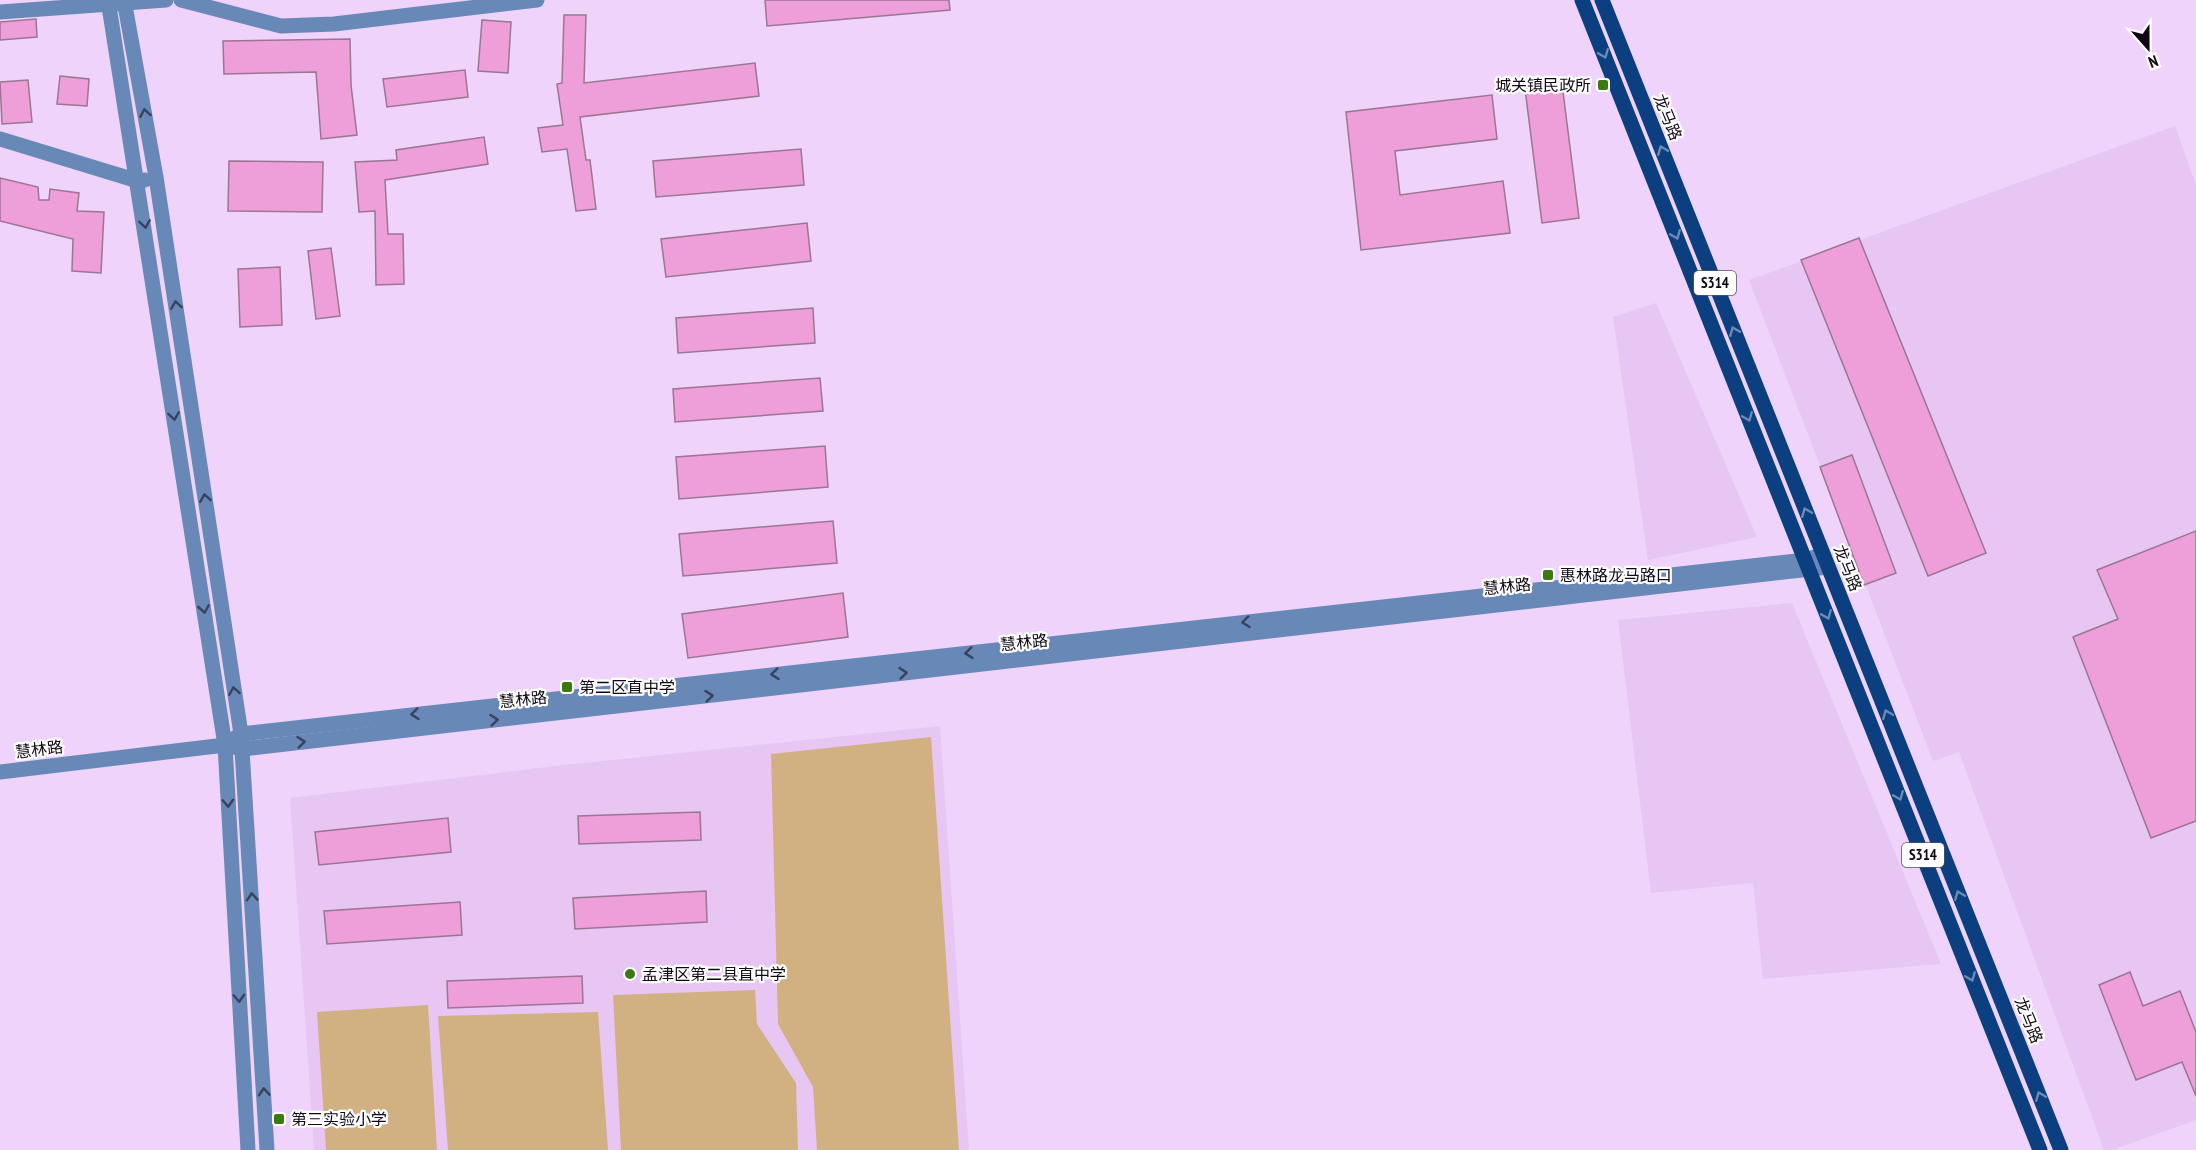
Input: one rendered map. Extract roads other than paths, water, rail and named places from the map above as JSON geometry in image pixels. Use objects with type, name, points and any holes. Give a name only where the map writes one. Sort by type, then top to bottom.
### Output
[{"type":"main road","name":"S314","points":[[1582,0],[2040,1150]]},
{"type":"main road","name":"龙马路","points":[[1602,0],[2061,1150]]},
{"type":"street","points":[[0,12],[166,0]]},
{"type":"street","points":[[181,0],[281,26],[334,24],[537,0]]},
{"type":"street","points":[[116,2],[156,177],[242,741],[267,1150]]},
{"type":"street","points":[[116,2],[138,181],[225,745],[248,1150]]},
{"type":"street","points":[[0,139],[138,181],[156,177]]},
{"type":"street","name":"慧林路","points":[[0,772],[225,745],[242,741],[1807,565],[1826,560]]},
{"type":"place","name":"城关镇民政所","points":[[1603,85]]},
{"type":"place","name":"惠林路龙马路口","points":[[1548,575]]},
{"type":"place","name":"第二区直中学","points":[[567,687]]},
{"type":"place","name":"孟津区第二县直中学","points":[[630,974]]},
{"type":"place","name":"第三实验小学","points":[[279,1119]]}]
